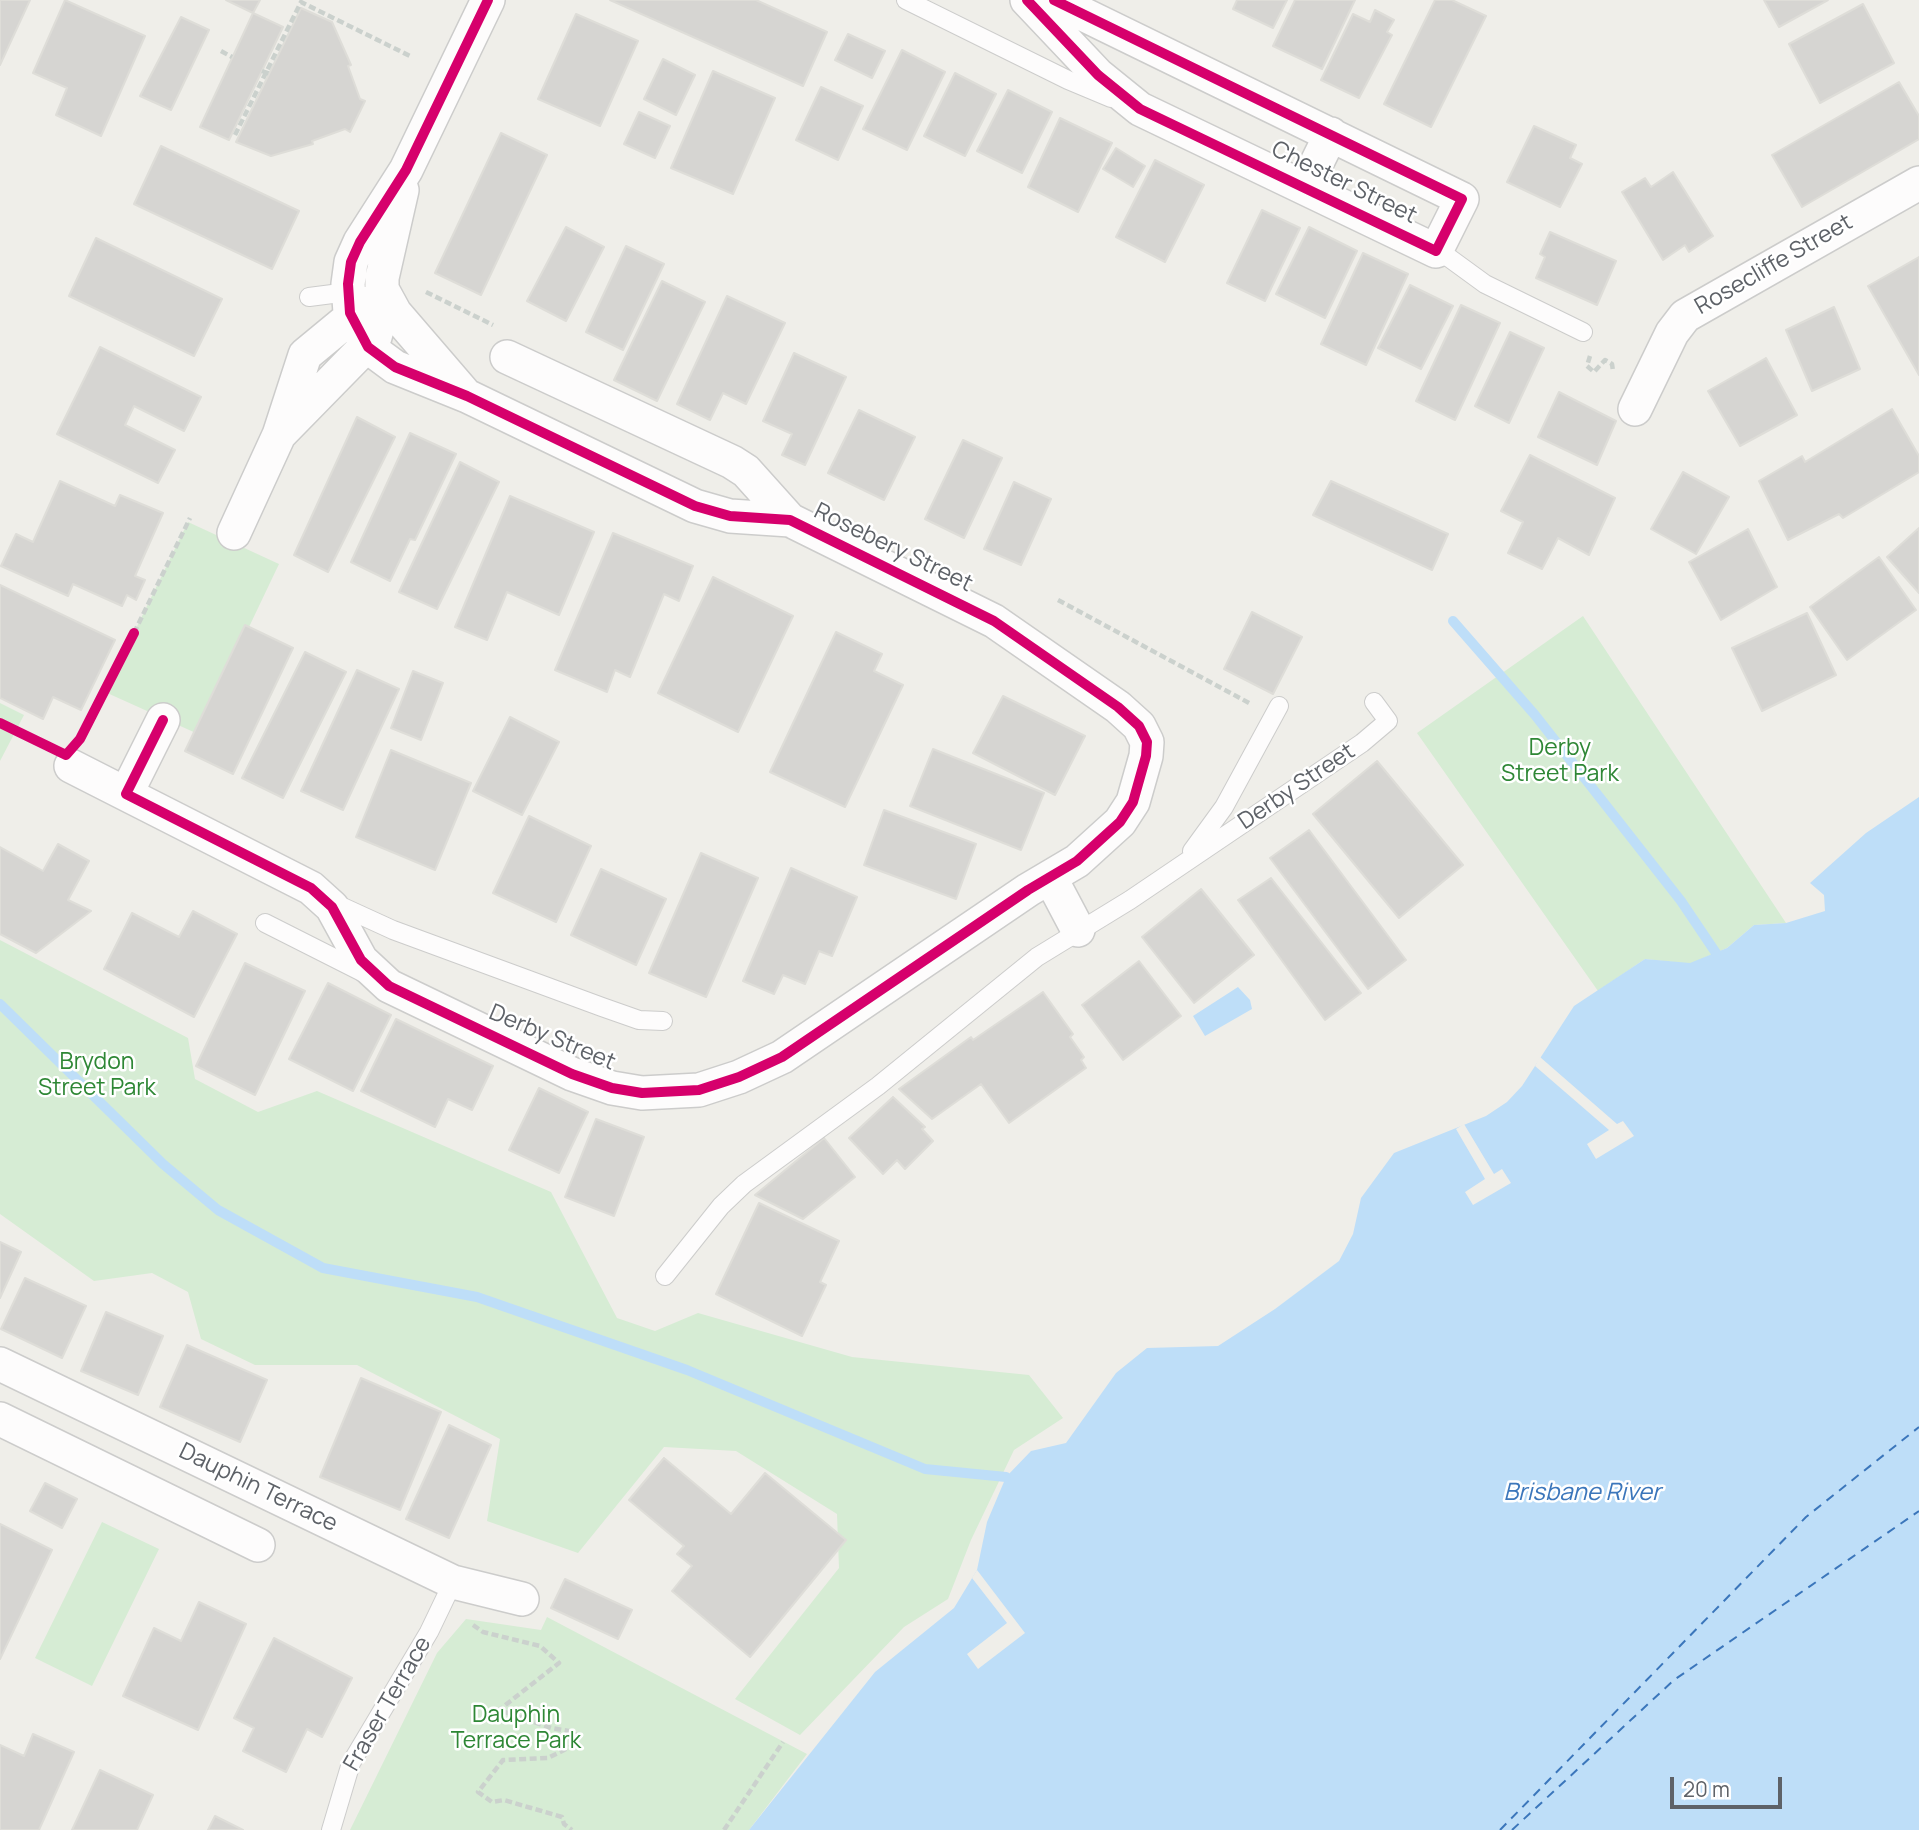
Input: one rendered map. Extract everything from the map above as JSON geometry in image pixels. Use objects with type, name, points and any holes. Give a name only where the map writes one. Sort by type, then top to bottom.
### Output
[{"type":"street","points":[[368,347],[349,304],[349,268],[354,254],[406,170],[488,0]]},
{"type":"street","name":"Chester Street","points":[[1027,0],[1098,75],[1140,109],[1437,249],[1462,199],[1054,0]]},
{"type":"street","name":"Chester Street","points":[[1305,187],[1331,134]]},
{"type":"street","points":[[279,435],[337,372],[368,347],[380,319],[382,278],[406,170]]},
{"type":"street","name":"Rosecliffe Street","points":[[1637,405],[1672,333],[1685,316],[1919,183]]},
{"type":"street","points":[[234,533],[279,435],[305,355],[349,304],[383,291]]},
{"type":"street","name":"Rosebery Street","points":[[383,291],[395,313],[467,396]]},
{"type":"street","name":"Rosebery Street","points":[[502,342],[732,462],[746,471],[790,520],[994,621],[1128,715],[1145,737]]},
{"type":"street","name":"Rosebery Street","points":[[368,347],[395,367],[467,396],[704,510],[730,516],[790,520]]},
{"type":"street","points":[[126,794],[163,720]]},
{"type":"street","name":"Derby Street","points":[[71,766],[321,896],[337,915],[361,960],[389,986],[594,1082],[642,1093],[699,1090],[728,1081],[782,1057],[1093,848],[1129,810],[1145,765],[1145,737]]},
{"type":"street","points":[[1050,877],[1078,930]]},
{"type":"street","name":"Dauphin Terrace","points":[[0,1364],[453,1582],[522,1599]]},
{"type":"street","points":[[0,1419],[258,1545]]},
{"type":"lane","name":"Chester Street","points":[[906,0],[1068,80],[1140,109]]},
{"type":"lane","name":"Chester Street","points":[[1437,249],[1485,284],[1583,332]]},
{"type":"lane","points":[[309,297],[349,304]]},
{"type":"lane","name":"Derby Street","points":[[665,1276],[722,1206],[744,1184],[878,1086],[1037,957],[1130,900],[1363,743],[1388,721],[1374,702]]},
{"type":"lane","name":"Derby Street","points":[[1183,862],[1224,807],[1276,711]]},
{"type":"lane","name":"Derby Street","points":[[321,896],[393,930],[602,1007],[639,1020],[663,1021]]},
{"type":"lane","points":[[265,923],[389,986]]},
{"type":"lane","name":"Fraser Terrace","points":[[331,1830],[351,1763],[429,1632],[453,1582]]},
{"type":"path","points":[[234,135],[301,2],[410,56]]},
{"type":"path","points":[[221,51],[233,57]]},
{"type":"path","points":[[422,290],[502,342]]},
{"type":"path","points":[[1592,350],[1587,366],[1594,372],[1605,360],[1612,363],[1611,394],[1637,405]]},
{"type":"path","points":[[128,645],[190,518]]},
{"type":"path","points":[[1058,600],[1276,711]]},
{"type":"path","points":[[473,1626],[482,1632],[540,1646],[559,1663],[499,1710],[551,1728],[575,1732],[572,1746],[548,1758],[503,1760],[478,1792],[492,1802],[504,1800],[562,1816],[564,1824],[572,1830]]},
{"type":"path","points":[[724,1830],[783,1742]]},
{"type":"green space","points":[[188,522],[279,564],[198,734],[105,692]]},
{"type":"green space","name":"Derby Street Park","points":[[1583,616],[1786,923],[1754,925],[1727,948],[1690,964],[1645,959],[1598,991],[1417,733]]},
{"type":"green space","points":[[0,703],[24,715],[0,761]]},
{"type":"green space","name":"Brydon Street Park","points":[[0,940],[188,1038],[195,1079],[258,1112],[317,1091],[551,1192],[617,1318],[655,1331],[698,1313],[852,1357],[1029,1375],[1063,1418],[1014,1450],[971,1540],[948,1599],[904,1627],[800,1735],[735,1699],[839,1568],[837,1514],[736,1451],[664,1447],[578,1553],[487,1521],[500,1439],[357,1365],[255,1365],[201,1339],[188,1292],[152,1273],[94,1281],[0,1214]]},
{"type":"green space","points":[[102,1522],[159,1549],[92,1686],[35,1658]]},
{"type":"green space","name":"Dauphin Terrace Park","points":[[547,1617],[807,1754],[749,1830],[350,1830],[437,1653],[466,1619],[541,1630]]},
{"type":"water","name":"Brisbane River","points":[[1919,797],[1919,1830],[749,1830],[875,1672],[954,1608],[977,1570],[987,1522],[1006,1477],[1031,1451],[1066,1443],[1116,1373],[1147,1348],[1218,1346],[1275,1309],[1339,1261],[1353,1234],[1361,1198],[1394,1153],[1486,1116],[1507,1102],[1522,1086],[1574,1006],[1645,959],[1690,963],[1727,948],[1754,925],[1786,923],[1825,911],[1824,895],[1810,883],[1866,833]]},
{"type":"water","points":[[1238,987],[1250,1000],[1252,1009],[1205,1036],[1193,1016]]},
{"type":"pier","points":[[1540,1057],[1617,1124],[1623,1121],[1634,1136],[1596,1159],[1587,1144],[1609,1130],[1535,1066]]},
{"type":"pier","points":[[1464,1124],[1494,1174],[1502,1169],[1511,1183],[1473,1205],[1465,1192],[1485,1179],[1456,1129]]},
{"type":"pier","points":[[977,1570],[1025,1633],[978,1669],[967,1654],[1007,1623],[972,1578]]},
{"type":"building","points":[[0,0],[30,0],[0,65]]},
{"type":"building","points":[[65,0],[145,36],[101,136],[56,115],[67,88],[33,73]]},
{"type":"building","points":[[226,0],[260,0],[253,13]]},
{"type":"building","points":[[610,0],[756,0],[827,32],[803,86]]},
{"type":"building","points":[[1237,0],[1287,0],[1273,28],[1233,9]]},
{"type":"building","points":[[1295,0],[1355,0],[1322,69],[1273,46]]},
{"type":"building","points":[[1435,0],[1452,0],[1486,16],[1431,127],[1384,104]]},
{"type":"building","points":[[1764,0],[1828,0],[1779,27]]},
{"type":"building","points":[[1863,4],[1894,63],[1820,103],[1789,44]]},
{"type":"building","points":[[301,8],[332,22],[351,65],[348,66],[360,99],[365,101],[350,132],[345,129],[312,141],[313,144],[271,156],[236,142]]},
{"type":"building","points":[[1375,10],[1394,20],[1387,32],[1392,35],[1359,98],[1321,80],[1353,14],[1370,22]]},
{"type":"building","points":[[253,13],[283,27],[229,140],[200,127]]},
{"type":"building","points":[[576,14],[638,41],[600,126],[538,99]]},
{"type":"building","points":[[181,17],[209,30],[171,110],[140,96]]},
{"type":"building","points":[[848,34],[885,51],[872,78],[835,60]]},
{"type":"building","points":[[902,50],[945,72],[907,150],[863,129]]},
{"type":"building","points":[[663,59],[695,75],[676,115],[644,99]]},
{"type":"building","points":[[713,71],[775,98],[733,194],[671,168]]},
{"type":"building","points":[[955,73],[996,94],[965,156],[924,136]]},
{"type":"building","points":[[1899,82],[1919,116],[1919,139],[1802,207],[1772,155]]},
{"type":"building","points":[[821,87],[863,106],[838,160],[796,140]]},
{"type":"building","points":[[1008,90],[1052,112],[1022,173],[977,151]]},
{"type":"building","points":[[639,112],[670,126],[655,158],[624,144]]},
{"type":"building","points":[[1060,118],[1112,143],[1078,212],[1028,187]]},
{"type":"building","points":[[1534,126],[1576,145],[1570,158],[1582,164],[1560,207],[1507,182]]},
{"type":"building","points":[[501,133],[547,155],[481,295],[435,273]]},
{"type":"building","points":[[161,146],[299,211],[272,269],[134,204]]},
{"type":"building","points":[[1116,148],[1145,166],[1133,187],[1103,169]]},
{"type":"building","points":[[1155,160],[1204,185],[1165,262],[1116,237]]},
{"type":"building","points":[[1673,172],[1713,236],[1689,252],[1685,245],[1663,260],[1622,192],[1645,178],[1651,187]]},
{"type":"building","points":[[1262,210],[1300,228],[1265,301],[1227,283]]},
{"type":"building","points":[[566,227],[604,247],[566,321],[527,301]]},
{"type":"building","points":[[1309,227],[1357,251],[1325,318],[1276,294]]},
{"type":"building","points":[[1550,232],[1616,261],[1597,305],[1536,278],[1545,257],[1540,254]]},
{"type":"building","points":[[96,238],[222,299],[194,356],[69,296]]},
{"type":"building","points":[[626,246],[664,264],[623,350],[586,332]]},
{"type":"building","points":[[1363,253],[1408,274],[1366,365],[1321,344]]},
{"type":"building","points":[[1919,257],[1919,375],[1868,286]]},
{"type":"building","points":[[662,281],[705,302],[657,401],[614,380]]},
{"type":"building","points":[[1410,285],[1453,306],[1421,369],[1378,348]]},
{"type":"building","points":[[727,296],[785,323],[746,404],[723,393],[710,420],[677,404]]},
{"type":"building","points":[[1461,305],[1500,323],[1455,420],[1416,401]]},
{"type":"building","points":[[1834,307],[1860,369],[1812,391],[1786,330]]},
{"type":"building","points":[[1510,332],[1544,348],[1509,423],[1475,406]]},
{"type":"building","points":[[100,347],[201,397],[184,431],[134,406],[125,425],[175,450],[158,483],[57,434]]},
{"type":"building","points":[[794,353],[846,377],[805,465],[782,455],[792,434],[763,421]]},
{"type":"building","points":[[1766,358],[1797,415],[1740,446],[1708,391]]},
{"type":"building","points":[[1559,392],[1616,421],[1597,465],[1538,437]]},
{"type":"building","points":[[1892,409],[1919,456],[1919,472],[1843,518],[1839,514],[1788,540],[1759,481],[1802,456],[1805,462]]},
{"type":"building","points":[[859,410],[915,437],[884,500],[828,473]]},
{"type":"building","points":[[357,417],[395,437],[328,572],[294,555]]},
{"type":"building","points":[[410,433],[456,454],[415,540],[410,539],[390,581],[351,562]]},
{"type":"building","points":[[963,440],[1002,458],[964,538],[925,519]]},
{"type":"building","points":[[1530,455],[1615,498],[1589,555],[1558,538],[1542,569],[1508,553],[1523,522],[1501,511]]},
{"type":"building","points":[[460,462],[499,482],[437,609],[399,592]]},
{"type":"building","points":[[1683,472],[1729,497],[1696,554],[1651,529]]},
{"type":"building","points":[[60,481],[115,506],[120,495],[163,513],[135,576],[145,580],[136,600],[127,595],[122,606],[73,584],[68,596],[1,566],[16,534],[33,542]]},
{"type":"building","points":[[1331,481],[1448,534],[1432,570],[1313,515]]},
{"type":"building","points":[[1014,482],[1051,499],[1021,565],[984,549]]},
{"type":"building","points":[[510,496],[594,532],[559,615],[507,592],[487,640],[455,627]]},
{"type":"building","points":[[1919,528],[1919,593],[1887,557]]},
{"type":"building","points":[[1748,529],[1777,587],[1721,620],[1689,562]]},
{"type":"building","points":[[613,533],[693,566],[679,601],[664,594],[630,677],[615,670],[607,692],[555,670]]},
{"type":"building","points":[[1879,557],[1916,610],[1847,660],[1810,607]]},
{"type":"building","points":[[713,577],[793,616],[738,732],[658,693]]},
{"type":"building","points":[[0,585],[115,640],[81,710],[53,697],[43,719],[0,698]]},
{"type":"building","points":[[1252,612],[1302,637],[1273,694],[1224,669]]},
{"type":"building","points":[[1807,613],[1836,675],[1762,711],[1732,648]]},
{"type":"building","points":[[245,625],[293,648],[233,774],[185,751]]},
{"type":"building","points":[[836,632],[882,654],[874,671],[903,685],[845,807],[770,772]]},
{"type":"building","points":[[305,652],[346,672],[283,798],[242,778]]},
{"type":"building","points":[[357,670],[399,689],[343,810],[301,791]]},
{"type":"building","points":[[413,671],[443,683],[421,740],[391,728]]},
{"type":"building","points":[[1003,696],[1085,736],[1055,795],[973,753]]},
{"type":"building","points":[[510,717],[559,742],[522,815],[473,791]]},
{"type":"building","points":[[933,749],[1044,793],[1021,850],[910,806]]},
{"type":"building","points":[[391,750],[471,783],[435,870],[356,837]]},
{"type":"building","points":[[1377,761],[1463,865],[1399,918],[1313,814]]},
{"type":"building","points":[[884,810],[976,844],[956,899],[864,865]]},
{"type":"building","points":[[529,816],[591,846],[556,922],[493,893]]},
{"type":"building","points":[[1309,830],[1406,960],[1368,989],[1270,858]]},
{"type":"building","points":[[58,844],[89,861],[68,900],[91,911],[36,953],[0,934],[0,847],[43,871]]},
{"type":"building","points":[[701,853],[758,878],[706,997],[649,973]]},
{"type":"building","points":[[791,868],[857,897],[832,956],[819,951],[805,984],[783,975],[774,994],[743,981]]},
{"type":"building","points":[[601,869],[666,899],[636,965],[571,935]]},
{"type":"building","points":[[1271,878],[1361,993],[1325,1020],[1238,900]]},
{"type":"building","points":[[1201,889],[1254,955],[1194,1003],[1142,937]]},
{"type":"building","points":[[193,911],[237,934],[194,1017],[104,969],[132,913],[179,937]]},
{"type":"building","points":[[1139,961],[1181,1016],[1123,1060],[1082,1005]]},
{"type":"building","points":[[245,963],[305,991],[255,1095],[196,1066]]},
{"type":"building","points":[[328,983],[391,1015],[353,1091],[289,1059]]},
{"type":"building","points":[[1043,992],[1073,1034],[1070,1037],[1084,1057],[1081,1060],[1086,1068],[1009,1123],[981,1084],[932,1119],[899,1089],[971,1037],[973,1040]]},
{"type":"building","points":[[396,1019],[493,1066],[472,1110],[448,1099],[435,1127],[361,1091]]},
{"type":"building","points":[[539,1088],[588,1112],[559,1173],[509,1150]]},
{"type":"building","points":[[893,1097],[925,1127],[922,1129],[933,1141],[905,1169],[897,1160],[883,1174],[849,1138]]},
{"type":"building","points":[[596,1119],[644,1137],[614,1216],[565,1197]]},
{"type":"building","points":[[824,1138],[855,1177],[803,1219],[755,1195]]},
{"type":"building","points":[[759,1203],[839,1241],[820,1282],[826,1285],[802,1336],[716,1294]]},
{"type":"building","points":[[0,1242],[21,1252],[0,1298]]},
{"type":"building","points":[[25,1278],[86,1306],[62,1358],[1,1329]]},
{"type":"building","points":[[106,1312],[163,1336],[138,1395],[81,1371]]},
{"type":"building","points":[[187,1345],[267,1380],[240,1442],[160,1407]]},
{"type":"building","points":[[361,1378],[441,1412],[400,1510],[320,1477]]},
{"type":"building","points":[[449,1425],[491,1445],[449,1538],[406,1519]]},
{"type":"building","points":[[664,1458],[731,1514],[765,1473],[846,1540],[750,1657],[672,1591],[692,1566],[677,1554],[684,1546],[629,1500]]},
{"type":"building","points":[[45,1483],[77,1499],[62,1528],[30,1511]]},
{"type":"building","points":[[0,1524],[52,1550],[0,1659]]},
{"type":"building","points":[[565,1579],[632,1610],[618,1639],[551,1608]]},
{"type":"building","points":[[199,1602],[246,1624],[198,1730],[123,1696],[154,1628],[181,1641]]},
{"type":"building","points":[[274,1638],[352,1678],[322,1737],[307,1729],[286,1772],[243,1751],[254,1728],[234,1718]]},
{"type":"building","points":[[33,1734],[74,1752],[39,1830],[0,1830],[0,1745],[24,1756]]},
{"type":"building","points":[[100,1770],[153,1795],[137,1830],[72,1830]]},
{"type":"building","points":[[215,1816],[243,1830],[208,1830]]},
{"type":"waterway","points":[[1453,621],[1535,715],[1681,901],[1716,953]]},
{"type":"waterway","points":[[0,1004],[163,1164],[218,1210],[323,1268],[477,1297],[687,1370],[925,1469],[1006,1477]]},
{"type":"ferry route","points":[[1500,1830],[1806,1517],[1919,1427]]},
{"type":"ferry route","points":[[1512,1830],[1674,1680],[1919,1511]]},
{"type":"cycle path","points":[[163,720],[126,794],[311,888],[332,907],[361,960],[389,986],[572,1074],[612,1088],[642,1093],[699,1090],[739,1077],[782,1057],[1028,890],[1077,861],[1120,822],[1133,802],[1146,756],[1147,742],[1139,726],[1118,707],[994,621],[790,520],[730,516],[695,506],[467,396],[395,367],[368,347],[350,313],[348,284],[351,262],[360,242],[406,170],[488,0]]},
{"type":"cycle path","points":[[1027,0],[1098,75],[1140,109],[1436,251],[1462,199],[1054,0]]},
{"type":"cycle path","points":[[0,723],[66,755],[80,739],[134,633]]}]
